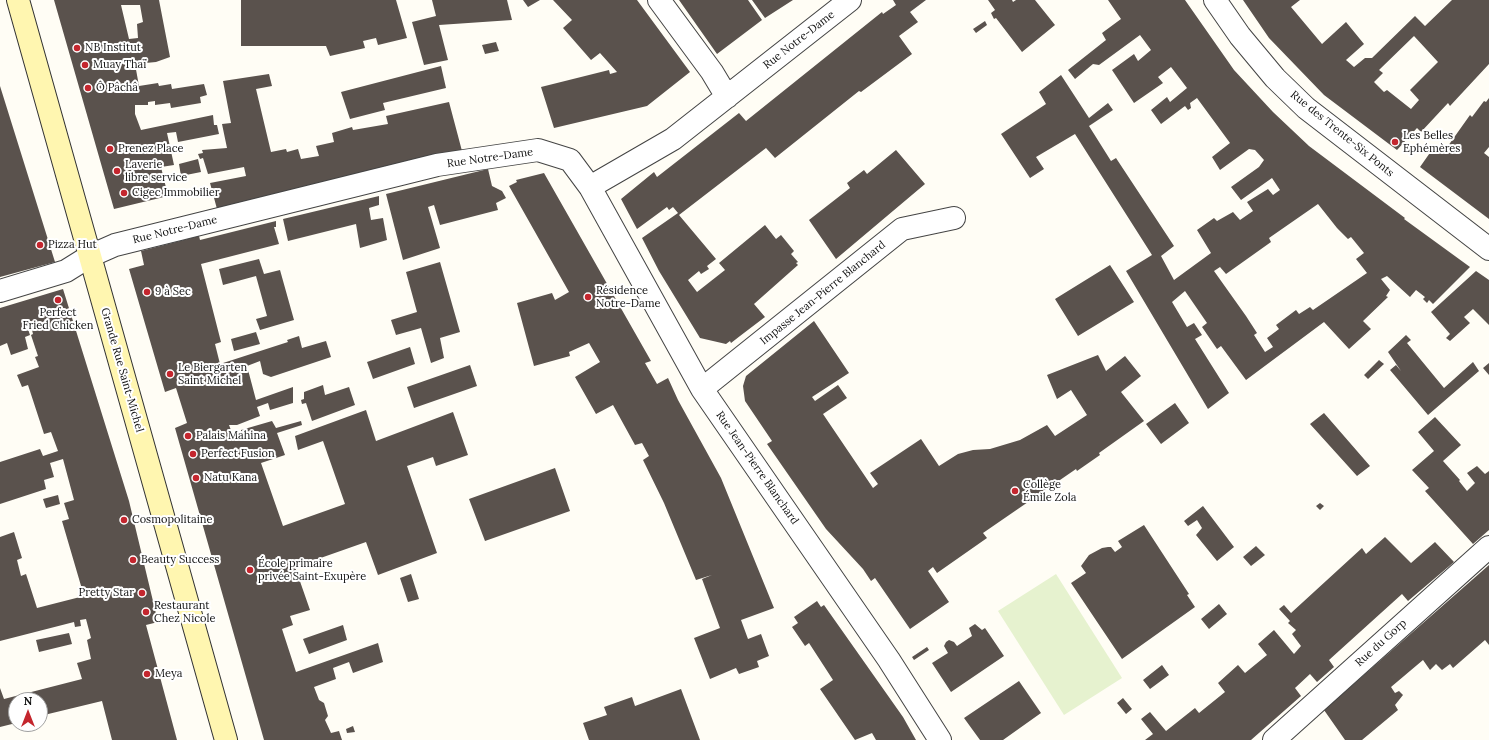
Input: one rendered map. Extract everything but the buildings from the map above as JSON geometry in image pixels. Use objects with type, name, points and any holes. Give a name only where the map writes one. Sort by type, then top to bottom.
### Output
[{"type":"main road","name":"Grande Rue Saint-Michel","points":[[18,0],[226,740]]},
{"type":"street","points":[[659,0],[712,72],[727,96]]},
{"type":"street","name":"Rue Notre-Dame","points":[[0,291],[66,272],[90,256],[115,245],[437,165],[538,150],[570,160],[590,187],[672,139],[850,0]]},
{"type":"street","name":"Rue des Trente-Six Ponts","points":[[1215,0],[1240,36],[1270,72],[1306,108],[1489,249]]},
{"type":"street","name":"Rue Jean-Pierre Blanchard","points":[[590,187],[702,389],[883,650],[940,740]]},
{"type":"street","name":"Impasse Jean-Pierre Blanchard","points":[[702,389],[902,229],[954,218]]},
{"type":"street","name":"Rue du Gorp","points":[[1274,740],[1489,547]]},
{"type":"green space","points":[[1056,574],[1122,678],[1064,715],[998,611]]},
{"type":"place","name":"NB Institut","points":[[77,48]]},
{"type":"place","name":"Muay Thaï","points":[[85,65]]},
{"type":"place","name":"Ô Pâchâ","points":[[88,88]]},
{"type":"place","name":"Les Belles Ephémères","points":[[1395,142]]},
{"type":"place","name":"Prenez Place","points":[[110,149]]},
{"type":"place","name":"Laverie libre service","points":[[117,171]]},
{"type":"place","name":"Cigec Immobilier","points":[[124,193]]},
{"type":"place","name":"Pizza Hut","points":[[40,245]]},
{"type":"place","name":"9 à Sec","points":[[147,292]]},
{"type":"place","name":"Résidence Notre-Dame","points":[[588,297]]},
{"type":"place","name":"Perfect Fried Chicken","points":[[58,300]]},
{"type":"place","name":"Le Biergarten Saint Michel","points":[[170,374]]},
{"type":"place","name":"Palais Mahina","points":[[188,436]]},
{"type":"place","name":"Perfect Fusion","points":[[193,454]]},
{"type":"place","name":"Natu Kana","points":[[196,478]]},
{"type":"place","name":"Collège Émile Zola","points":[[1015,491]]},
{"type":"place","name":"Cosmopolitaine","points":[[124,520]]},
{"type":"place","name":"Beauty Success","points":[[133,560]]},
{"type":"place","name":"École primaire privée Saint-Exupère","points":[[250,570]]},
{"type":"place","name":"Pretty Star","points":[[142,593]]},
{"type":"place","name":"Restaurant Chez Nicole","points":[[146,612]]},
{"type":"place","name":"Meya","points":[[147,674]]}]
